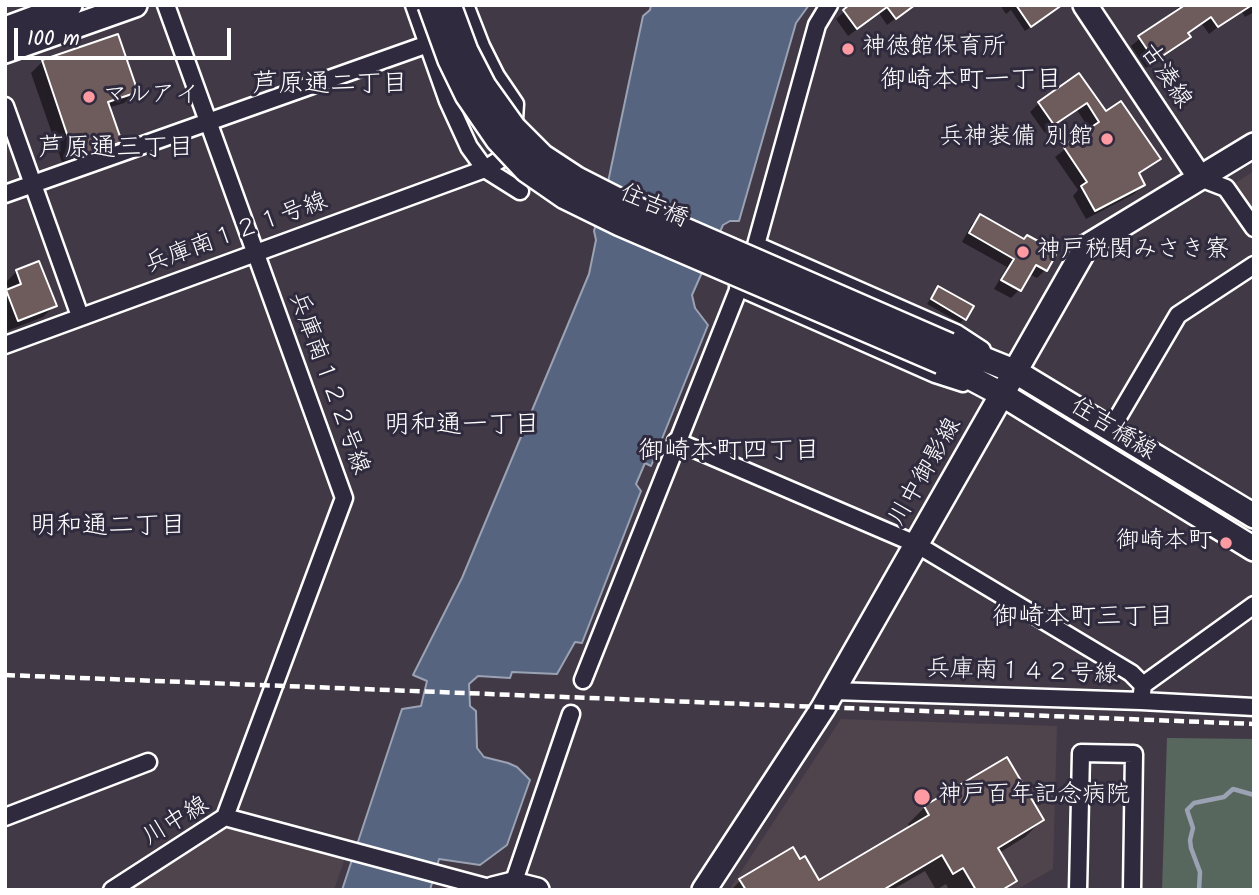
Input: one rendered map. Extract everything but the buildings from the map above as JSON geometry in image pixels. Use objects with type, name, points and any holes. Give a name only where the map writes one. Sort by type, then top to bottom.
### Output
[{"type":"street","points":[[5,51],[135,5]]},
{"type":"street","name":"兵庫南１２２号線","points":[[166,5],[344,498],[225,817]]},
{"type":"street","points":[[414,5],[448,101],[469,147],[485,169],[520,191]]},
{"type":"street","name":"住吉橋","points":[[430,5],[450,60],[467,94],[498,140],[526,170],[565,197],[620,224],[945,353]]},
{"type":"street","name":"住吉橋","points":[[449,5],[466,51],[484,86],[514,128],[542,156],[577,179],[630,206],[945,353]]},
{"type":"street","points":[[465,5],[491,66],[515,104],[513,135],[501,159],[485,169]]},
{"type":"street","points":[[583,680],[756,245],[817,25],[829,5]]},
{"type":"street","name":"古湊線","points":[[1085,5],[1200,178]]},
{"type":"street","points":[[5,29],[68,6]]},
{"type":"street","points":[[5,194],[428,44]]},
{"type":"street","points":[[5,106],[80,316]]},
{"type":"street","name":"川中御影線","points":[[704,890],[833,691],[1086,247],[1254,145]]},
{"type":"street","name":"兵庫南１２１号線","points":[[5,345],[485,169]]},
{"type":"street","points":[[1200,178],[1226,188],[1254,228]]},
{"type":"street","points":[[756,245],[956,333],[1016,372]]},
{"type":"street","points":[[1111,429],[1178,315],[1254,265]]},
{"type":"street","points":[[738,287],[935,374],[1003,395]]},
{"type":"street","name":"住吉橋線","points":[[945,353],[1016,372],[1254,516]]},
{"type":"street","name":"住吉橋線","points":[[945,353],[1003,395],[1254,549]]},
{"type":"street","points":[[676,441],[916,544],[1131,673],[1142,693],[1254,707]]},
{"type":"street","name":"兵庫南１４２号線","points":[[833,691],[1142,693],[1254,605]]},
{"type":"street","points":[[537,890],[493,887],[571,714]]},
{"type":"street","points":[[1078,890],[1081,753],[1134,754],[1132,890]]},
{"type":"street","points":[[5,817],[148,762]]},
{"type":"street","name":"川中線","points":[[112,890],[225,817],[493,887]]},
{"type":"shaded area","points":[[1254,171],[1254,212],[1235,183]]},
{"type":"shaded area","name":"神戸百年記念病院","points":[[841,719],[1057,726],[1053,869],[1016,890],[729,890]]},
{"type":"shaded area","points":[[224,827],[345,858],[334,890],[127,890]]},
{"type":"green space","points":[[1167,738],[1254,739],[1254,890],[1162,890]]},
{"type":"water","points":[[651,5],[809,5],[796,23],[739,221],[730,221],[723,225],[692,295],[695,308],[708,325],[651,466],[645,463],[636,484],[641,491],[582,643],[575,642],[557,674],[512,672],[510,678],[478,676],[469,684],[470,706],[476,711],[477,748],[484,757],[517,767],[530,780],[507,845],[480,865],[439,859],[430,890],[342,890],[402,709],[421,706],[427,681],[413,675],[462,578],[589,274],[596,240],[594,231],[608,182],[643,16],[650,10]]},
{"type":"waterway","points":[[1199,890],[1200,872],[1191,848],[1193,828],[1187,810],[1194,803],[1224,797],[1233,789],[1254,795]]},
{"type":"railway","points":[[5,675],[1254,724]]},
{"type":"place","name":"神徳館保育所","points":[[848,49]]},
{"type":"place","name":"マルアイ","points":[[89,97]]},
{"type":"place","name":"兵神装備 別館","points":[[1107,139]]},
{"type":"place","name":"神戸税関みさき寮","points":[[1023,252]]},
{"type":"place","name":"御崎本町","points":[[1226,543]]},
{"type":"place","name":"神戸百年記念病院","points":[[922,797]]},
{"type":"district","name":"御崎本町一丁目","points":[[971,83]]},
{"type":"district","name":"芦原通二丁目","points":[[330,87]]},
{"type":"district","name":"芦原通三丁目","points":[[116,151]]},
{"type":"district","name":"明和通一丁目","points":[[462,428]]},
{"type":"district","name":"御崎本町四丁目","points":[[729,454]]},
{"type":"district","name":"明和通二丁目","points":[[108,529]]},
{"type":"district","name":"御崎本町三丁目","points":[[1083,620]]}]
